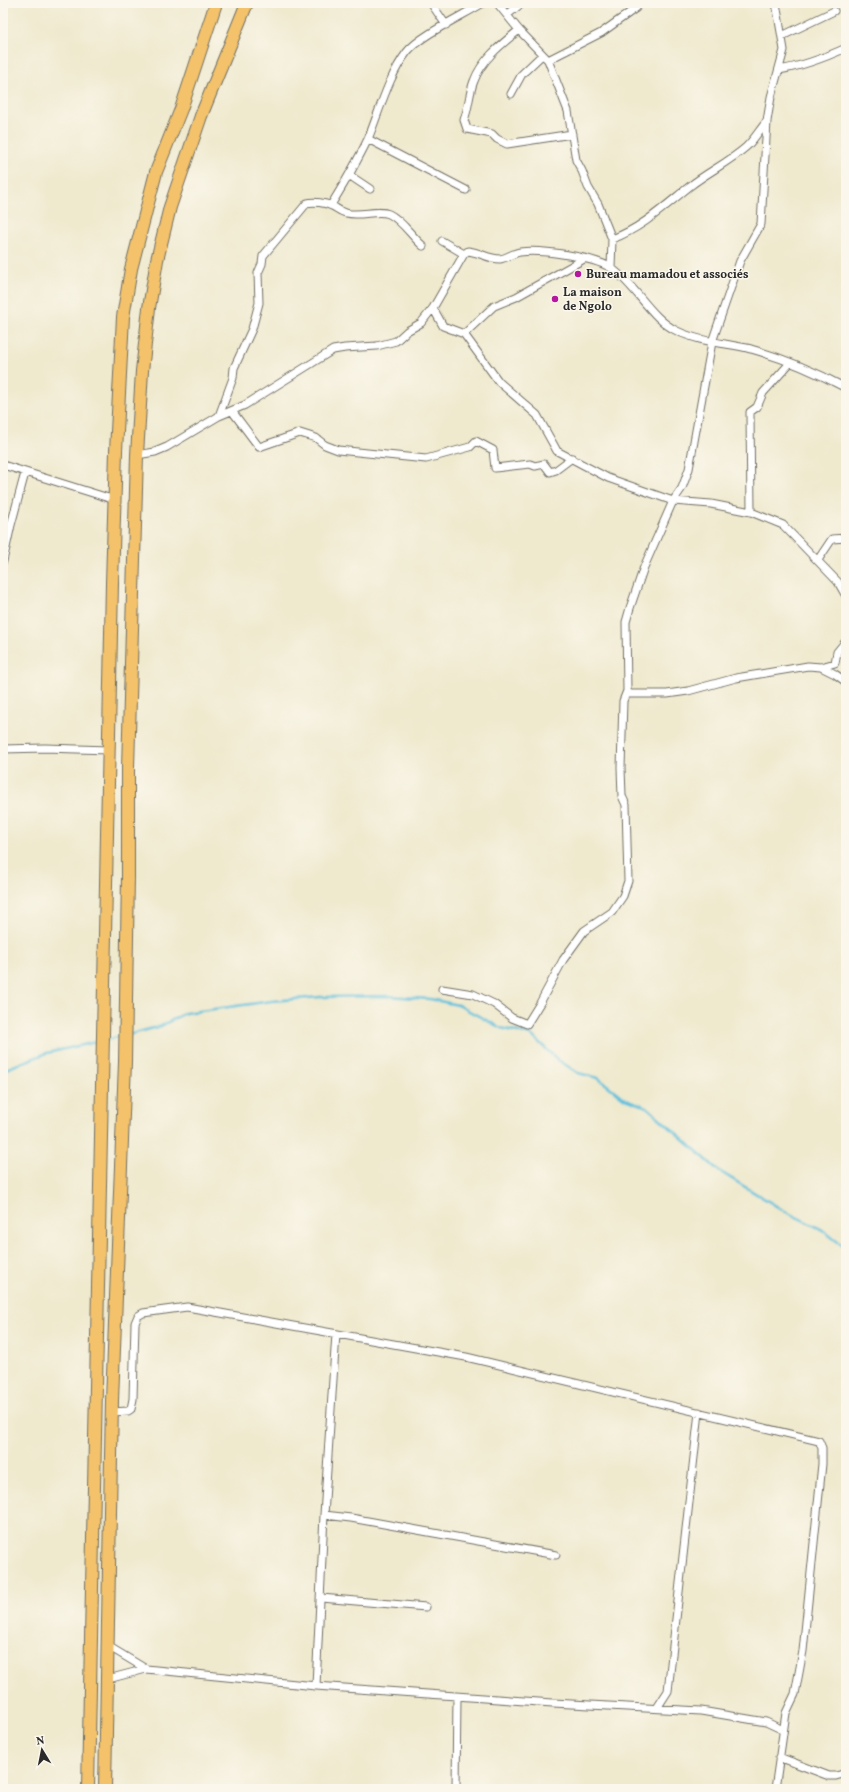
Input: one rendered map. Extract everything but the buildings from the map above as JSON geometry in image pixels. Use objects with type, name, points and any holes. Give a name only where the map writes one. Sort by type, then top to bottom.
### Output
[{"type":"highway","points":[[88,1789],[109,750],[115,500],[123,317],[131,269],[156,172],[181,109],[216,3]]},
{"type":"highway","points":[[105,1789],[112,1412],[124,1062],[128,876],[128,768],[137,455],[142,371],[149,308],[157,260],[166,222],[188,150],[248,3]]},
{"type":"street","points":[[431,3],[446,25]]},
{"type":"street","points":[[331,206],[349,176],[368,139],[392,78],[407,52],[422,39],[483,3]]},
{"type":"street","points":[[497,3],[518,30],[548,60],[568,111],[576,160],[588,187],[598,204],[612,239],[611,268]]},
{"type":"street","points":[[507,15],[522,3]]},
{"type":"street","points":[[442,989],[473,994],[494,1004],[512,1018],[527,1024],[563,960],[584,931],[612,912],[623,896],[628,881],[626,805],[622,796],[621,768],[623,701],[627,691],[628,615],[644,566],[673,501],[682,488],[689,469],[712,342],[740,261],[761,224],[767,121],[771,97],[784,50],[776,3]]},
{"type":"street","points":[[548,60],[601,33],[636,8]]},
{"type":"street","points":[[782,36],[834,11]]},
{"type":"street","points":[[518,30],[493,52],[478,70],[473,82],[468,110],[464,120],[467,129],[492,134],[497,139],[507,144],[572,134]]},
{"type":"street","points":[[779,70],[803,65],[846,48]]},
{"type":"street","points":[[511,94],[522,74],[542,55]]},
{"type":"street","points":[[612,239],[625,234],[642,224],[665,207],[690,185],[747,146],[767,121]]},
{"type":"street","points":[[368,139],[466,190]]},
{"type":"street","points":[[349,176],[370,189]]},
{"type":"street","points":[[219,416],[233,378],[234,368],[252,329],[259,303],[258,273],[262,264],[263,256],[307,203],[331,206],[346,213],[364,215],[380,212],[388,214],[396,219],[423,246]]},
{"type":"street","points":[[442,240],[464,254]]},
{"type":"street","points":[[137,455],[155,452],[167,447],[219,416],[232,411],[260,396],[325,353],[345,348],[378,346],[396,342],[407,331],[421,322],[433,308],[464,254],[468,250],[501,259],[513,253],[548,252],[584,259],[611,268],[661,319],[677,331],[712,342],[750,349],[790,363],[846,388]]},
{"type":"street","points":[[501,259],[505,250]]},
{"type":"street","points":[[464,334],[494,306],[516,297],[584,259]]},
{"type":"street","points":[[433,308],[443,326],[464,334],[499,382],[537,414],[557,451],[608,478],[673,501],[711,504],[751,512],[783,525],[838,582],[846,596]]},
{"type":"street","points":[[751,512],[750,412],[757,407],[763,393],[790,363]]},
{"type":"street","points":[[232,411],[257,446],[262,448],[300,433],[316,438],[325,446],[338,450],[426,459],[470,447],[476,441],[493,450],[495,468],[530,464],[535,466],[544,464],[550,472],[556,470],[572,458]]},
{"type":"street","points":[[3,465],[115,500]]},
{"type":"street","points":[[3,561],[25,473]]},
{"type":"street","points":[[3,524],[11,525]]},
{"type":"street","points":[[815,558],[832,539],[846,538]]},
{"type":"street","points":[[627,691],[630,694],[674,693],[688,691],[736,678],[808,666],[821,667],[835,663],[837,652],[846,641]]},
{"type":"street","points":[[821,667],[835,674],[846,682]]},
{"type":"street","points":[[3,749],[46,748],[109,750]]},
{"type":"street","points":[[112,1412],[128,1411],[131,1409],[133,1400],[136,1323],[138,1316],[142,1313],[187,1307],[466,1356],[819,1441],[822,1448],[822,1464],[803,1651],[795,1694],[786,1714],[774,1789]]},
{"type":"street","points":[[316,1686],[324,1515],[336,1334]]},
{"type":"street","points":[[657,1708],[668,1691],[699,1412]]},
{"type":"street","points":[[324,1515],[351,1518],[556,1555]]},
{"type":"street","points":[[321,1598],[426,1607]]},
{"type":"street","points":[[108,1646],[146,1669]]},
{"type":"street","points":[[108,1679],[146,1669],[316,1686],[701,1711],[766,1722],[783,1730]]},
{"type":"street","points":[[456,1789],[457,1696]]},
{"type":"street","points":[[779,1757],[829,1776],[836,1776],[846,1772]]},
{"type":"waterway","points":[[128,1035],[161,1026],[185,1013],[272,1001],[320,997],[388,996],[430,999],[458,1005],[501,1028],[531,1035],[558,1060],[578,1073],[598,1078],[625,1099],[647,1107],[719,1171],[786,1212],[821,1229],[846,1248]]},
{"type":"waterway","points":[[107,1040],[121,1036]]},
{"type":"waterway","points":[[3,1070],[47,1053],[100,1041]]},
{"type":"place","name":"Bureau mamadou et associés","points":[[578,274]]},
{"type":"place","name":"La maison de Ngolo","points":[[555,299]]}]
